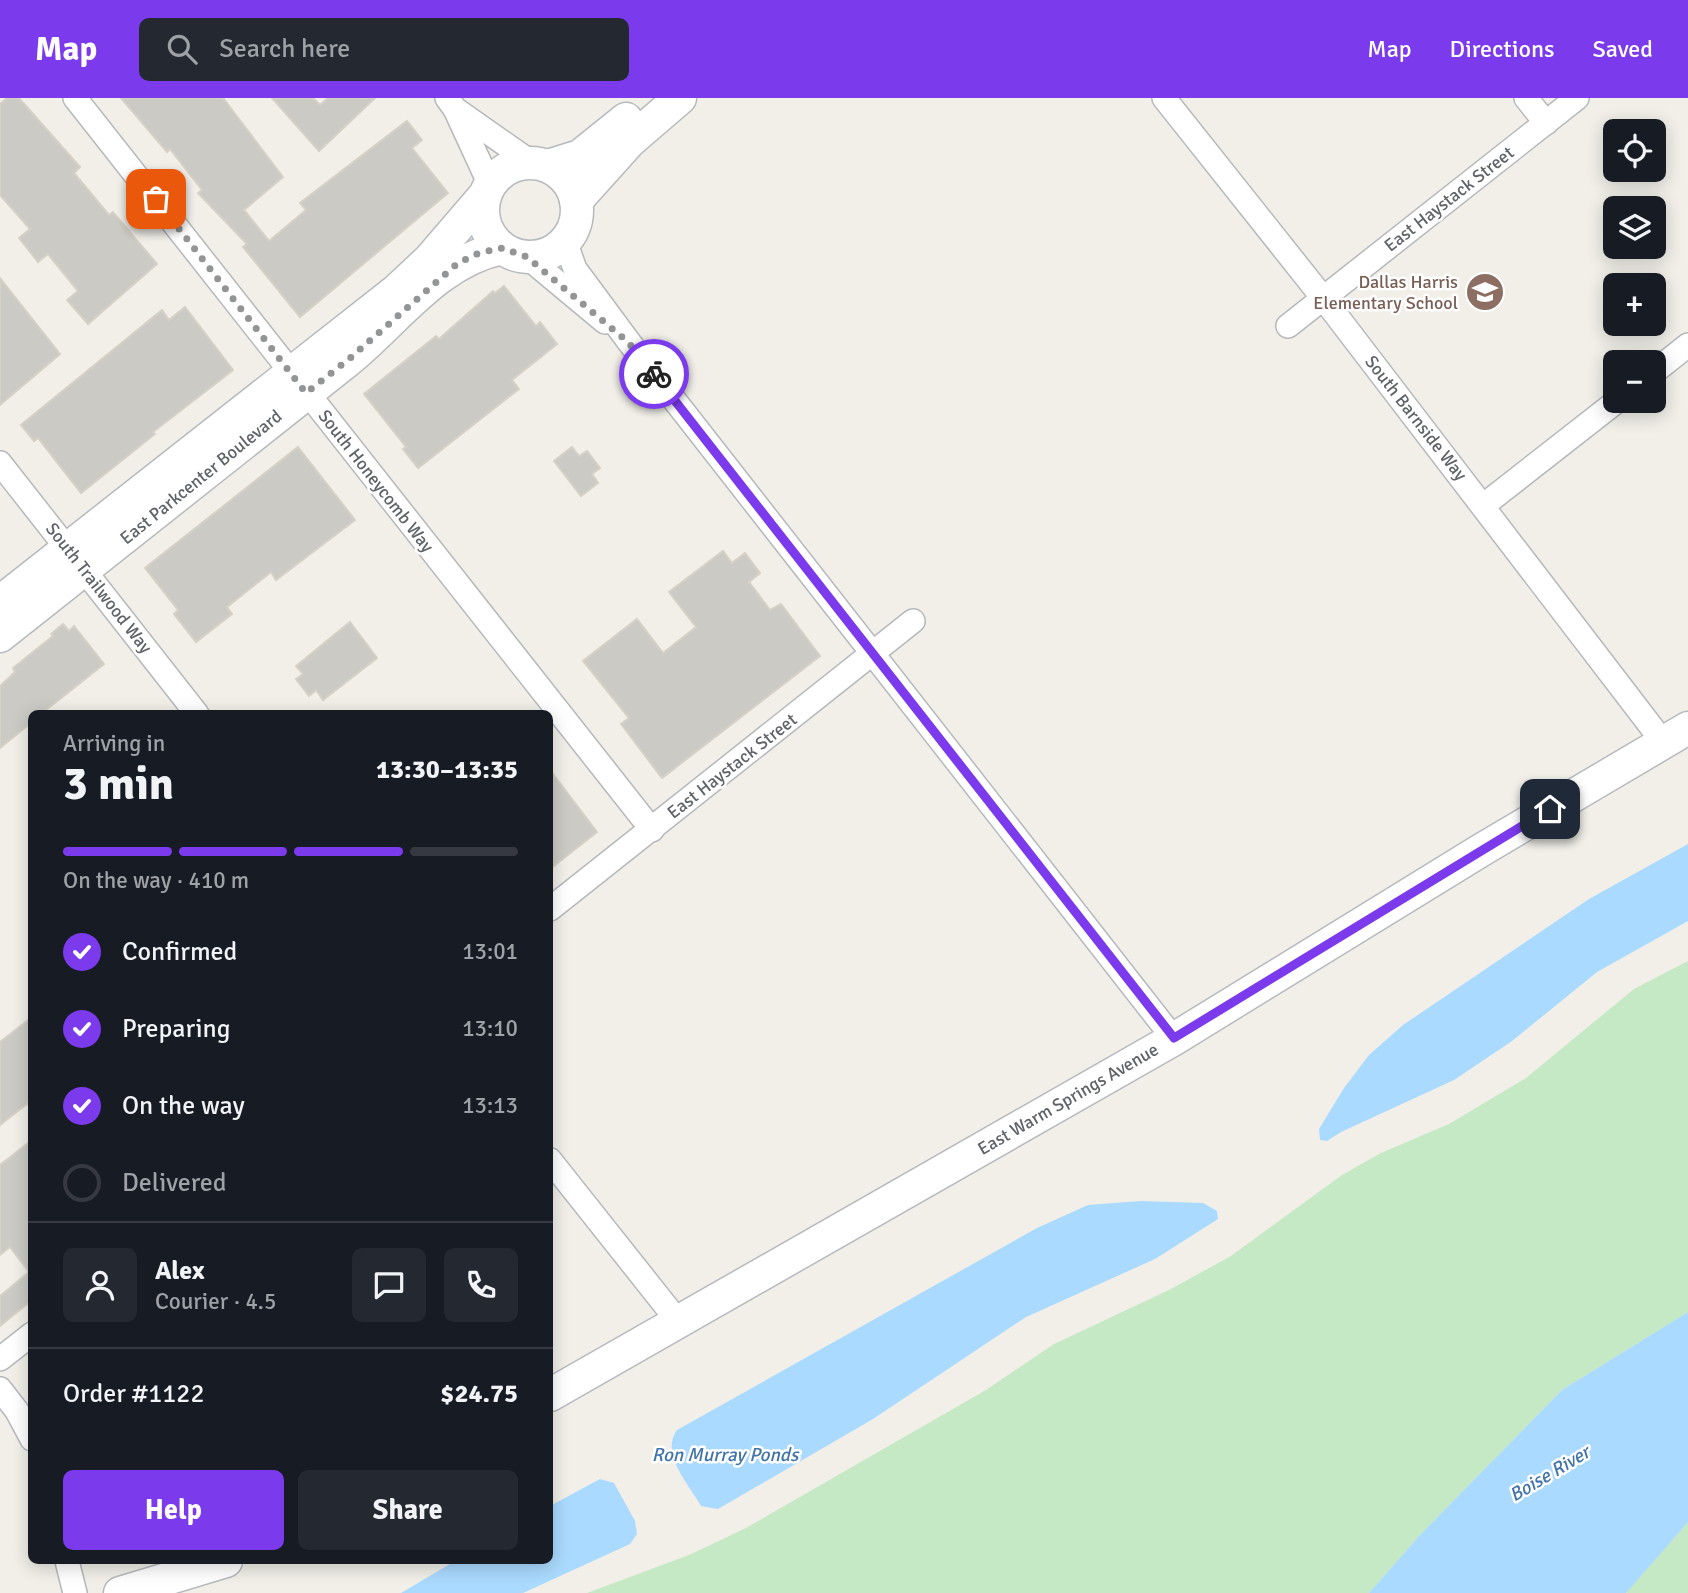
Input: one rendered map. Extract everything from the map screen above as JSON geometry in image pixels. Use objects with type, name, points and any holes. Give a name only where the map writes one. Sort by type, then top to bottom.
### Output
[{"type":"street","name":"South Honeycomb Way","points":[[75,98],[652,830]]},
{"type":"street","points":[[628,342],[487,229],[483,217],[488,190],[508,168],[540,164],[585,153],[648,98]]},
{"type":"street","points":[[576,201],[630,142],[680,98]]},
{"type":"street","name":"South Barnside Way","points":[[1164,98],[1324,298],[1484,505],[1675,735]]},
{"type":"street","points":[[1526,98],[1546,122]]},
{"type":"street","name":"East Haystack Street","points":[[1288,326],[1577,98]]},
{"type":"street","points":[[451,103],[540,164],[561,174],[571,186],[577,215],[565,241],[554,250],[514,252]]},
{"type":"street","points":[[451,103],[488,190]]},
{"type":"street","name":"East Parkcenter Boulevard","points":[[0,636],[76,560],[299,383],[430,259],[488,190]]},
{"type":"street","points":[[565,241],[575,269],[628,342],[1174,1038]]},
{"type":"street","name":"East Parkcenter Boulevard","points":[[299,383],[349,359],[458,263],[479,253],[514,252]]},
{"type":"street","points":[[1666,362],[1688,345]]},
{"type":"street","points":[[1484,505],[1603,412]]},
{"type":"street","name":"South Trailwood Way","points":[[0,463],[194,710]]},
{"type":"street","name":"East Parkcenter Boulevard","points":[[0,602],[76,560]]},
{"type":"street","name":"East Haystack Street","points":[[553,907],[875,654],[913,621]]},
{"type":"street","name":"East Warm Springs Avenue","points":[[553,1393],[1174,1038],[1675,735]]},
{"type":"street","points":[[553,1164],[677,1320]]},
{"type":"street","points":[[0,1359],[28,1337]]},
{"type":"street","points":[[0,1389],[17,1410],[28,1431]]},
{"type":"street","points":[[68,1564],[75,1593]]},
{"type":"street","points":[[120,1593],[216,1564]]},
{"type":"green space","points":[[1688,961],[1688,1312],[1562,1390],[1420,1535],[1369,1593],[587,1593],[689,1555],[746,1528],[986,1390],[1054,1344],[1169,1290],[1231,1256],[1342,1175],[1381,1153],[1449,1124],[1526,1078],[1634,989]]},
{"type":"green space","points":[[1688,1522],[1688,1593],[1626,1593],[1629,1587]]},
{"type":"water","points":[[1688,844],[1688,921],[1597,972],[1512,1041],[1454,1080],[1327,1141],[1320,1140],[1319,1129],[1344,1088],[1369,1055],[1403,1025],[1589,899]]},
{"type":"water","name":"Ron Murray Ponds","points":[[1141,1201],[1203,1203],[1217,1211],[1218,1219],[1155,1259],[1026,1317],[873,1419],[718,1509],[701,1506],[674,1459],[673,1439],[677,1430],[1037,1228],[1088,1205]]},
{"type":"water","name":"Boise River","points":[[1688,1312],[1688,1522],[1626,1593],[1369,1593],[1420,1535],[1562,1390]]},
{"type":"water","name":"Ron Murray Ponds","points":[[600,1479],[614,1483],[635,1521],[637,1534],[630,1544],[523,1593],[401,1593],[450,1564],[553,1564],[553,1504]]},
{"type":"building","points":[[7,98],[19,98],[80,167],[74,173],[109,215],[113,212],[157,264],[88,324],[67,300],[78,291],[48,254],[38,262],[19,238],[30,229],[0,195],[0,104]]},
{"type":"building","points":[[121,98],[223,98],[283,177],[244,210],[269,241],[306,210],[300,203],[407,121],[422,140],[412,148],[448,193],[300,317],[243,247],[247,244],[198,193],[202,190],[170,149],[167,152]]},
{"type":"building","points":[[272,98],[313,98],[320,105],[328,98],[375,98],[319,151]]},
{"type":"building","points":[[0,278],[60,354],[0,405]]},
{"type":"building","points":[[504,286],[536,326],[540,322],[557,344],[512,380],[519,389],[418,468],[403,449],[406,447],[364,394],[436,336],[439,339],[493,291],[495,293]]},
{"type":"building","points":[[185,307],[233,370],[153,432],[155,434],[81,493],[38,438],[34,441],[21,425],[162,310],[169,320]]},
{"type":"building","points":[[298,447],[355,520],[276,580],[271,572],[227,607],[232,614],[196,642],[174,614],[178,610],[145,568]]},
{"type":"building","points":[[572,447],[579,456],[587,451],[600,468],[592,474],[598,483],[581,496],[554,461]]},
{"type":"building","points":[[723,551],[732,563],[745,553],[760,573],[749,582],[770,610],[781,604],[820,656],[662,778],[621,724],[629,718],[583,661],[637,619],[663,653],[696,627],[669,592]]},
{"type":"building","points":[[350,622],[377,658],[323,700],[316,690],[309,696],[296,679],[303,674],[296,666]]},
{"type":"building","points":[[63,624],[69,631],[74,626],[104,664],[46,710],[28,710],[28,725],[0,748],[0,686],[15,672],[13,668],[53,636],[51,634]]},
{"type":"building","points":[[553,774],[597,832],[553,867]]},
{"type":"building","points":[[28,1020],[28,1103],[0,1125],[0,1042]]},
{"type":"building","points":[[28,1143],[28,1271],[10,1247],[0,1255],[0,1165]]},
{"type":"building","points":[[28,1273],[28,1303],[0,1326],[0,1296]]},
{"type":"way so far","points":[[156,199],[306,393],[375,337],[458,263],[479,253],[502,248],[527,257],[628,342],[654,374]]},
{"type":"place","name":"Dallas Harris Elementary School","points":[[1485,292]]},
{"type":"route","points":[[654,374],[1174,1038],[1550,809]]}]
